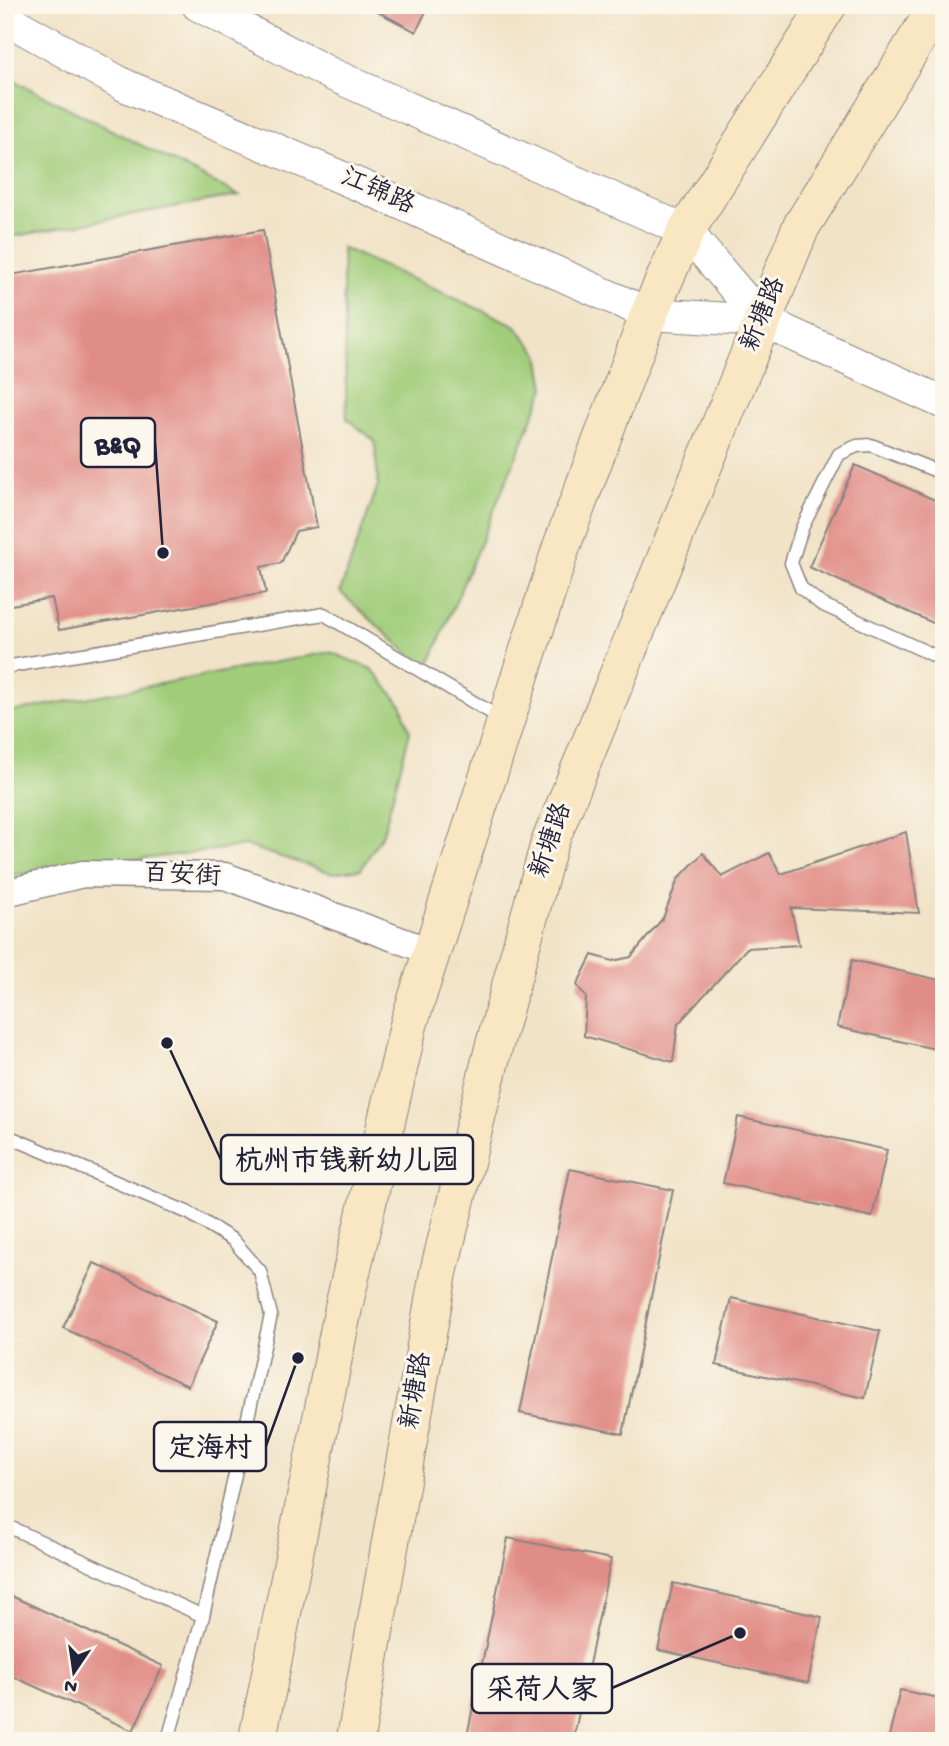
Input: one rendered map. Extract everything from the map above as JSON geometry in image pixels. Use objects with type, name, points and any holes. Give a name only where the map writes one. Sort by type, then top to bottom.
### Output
[{"type":"main road","points":[[257,1741],[344,1305],[409,1023],[562,545],[649,314],[686,231],[828,5]]},
{"type":"main road","name":"新塘路","points":[[355,1741],[439,1270],[493,1051],[549,844],[801,227],[938,5]]},
{"type":"street","name":"江锦路","points":[[198,5],[331,74],[686,231],[763,321]]},
{"type":"street","name":"江锦路","points":[[5,18],[124,85],[378,193],[649,314],[763,321],[944,403]]},
{"type":"street","name":"百安街","points":[[5,893],[83,874],[225,876],[432,951]]},
{"type":"lane","points":[[944,474],[871,444],[857,446],[839,454],[802,527],[791,563],[801,588],[821,604],[944,660]]},
{"type":"lane","points":[[5,667],[324,614],[506,721]]},
{"type":"lane","points":[[5,1135],[189,1213],[233,1240],[260,1271],[271,1315],[203,1616],[169,1736]]},
{"type":"lane","points":[[5,1525],[203,1616]]},
{"type":"green space","points":[[5,76],[239,195],[5,238]]},
{"type":"green space","points":[[342,248],[515,325],[539,354],[545,388],[427,670],[340,592],[378,485],[375,441],[347,419]]},
{"type":"green space","points":[[330,652],[372,669],[401,704],[410,732],[383,833],[361,869],[332,873],[246,846],[5,876],[5,713]]},
{"type":"building","points":[[365,5],[429,5],[416,32]]},
{"type":"building","points":[[263,230],[317,527],[296,531],[281,563],[261,567],[266,593],[59,630],[52,598],[5,606],[5,276]]},
{"type":"building","points":[[855,465],[944,504],[944,628],[809,567]]},
{"type":"building","points":[[906,832],[919,913],[791,908],[799,945],[747,948],[678,1024],[673,1062],[584,1036],[586,997],[577,985],[592,955],[613,961],[631,957],[663,918],[678,879],[703,853],[722,877],[769,853],[781,874]]},
{"type":"building","points":[[852,960],[944,981],[944,1051],[837,1027]]},
{"type":"building","points":[[738,1117],[887,1150],[872,1217],[723,1183]]},
{"type":"building","points":[[570,1169],[673,1190],[623,1434],[520,1413]]},
{"type":"building","points":[[94,1263],[218,1321],[188,1386],[63,1328]]},
{"type":"building","points":[[731,1298],[880,1331],[865,1398],[716,1365]]},
{"type":"building","points":[[508,1538],[611,1559],[573,1741],[466,1741]]},
{"type":"building","points":[[673,1583],[822,1617],[808,1683],[658,1650]]},
{"type":"building","points":[[5,1593],[163,1666],[133,1731],[5,1673]]},
{"type":"building","points":[[900,1690],[944,1699],[944,1741],[888,1741]]},
{"type":"place","name":"B&Q","points":[[163,553]]},
{"type":"place","name":"杭州市钱新幼儿园","points":[[167,1043]]},
{"type":"place","name":"定海村","points":[[298,1358]]},
{"type":"place","name":"采荷人家","points":[[740,1633]]}]
